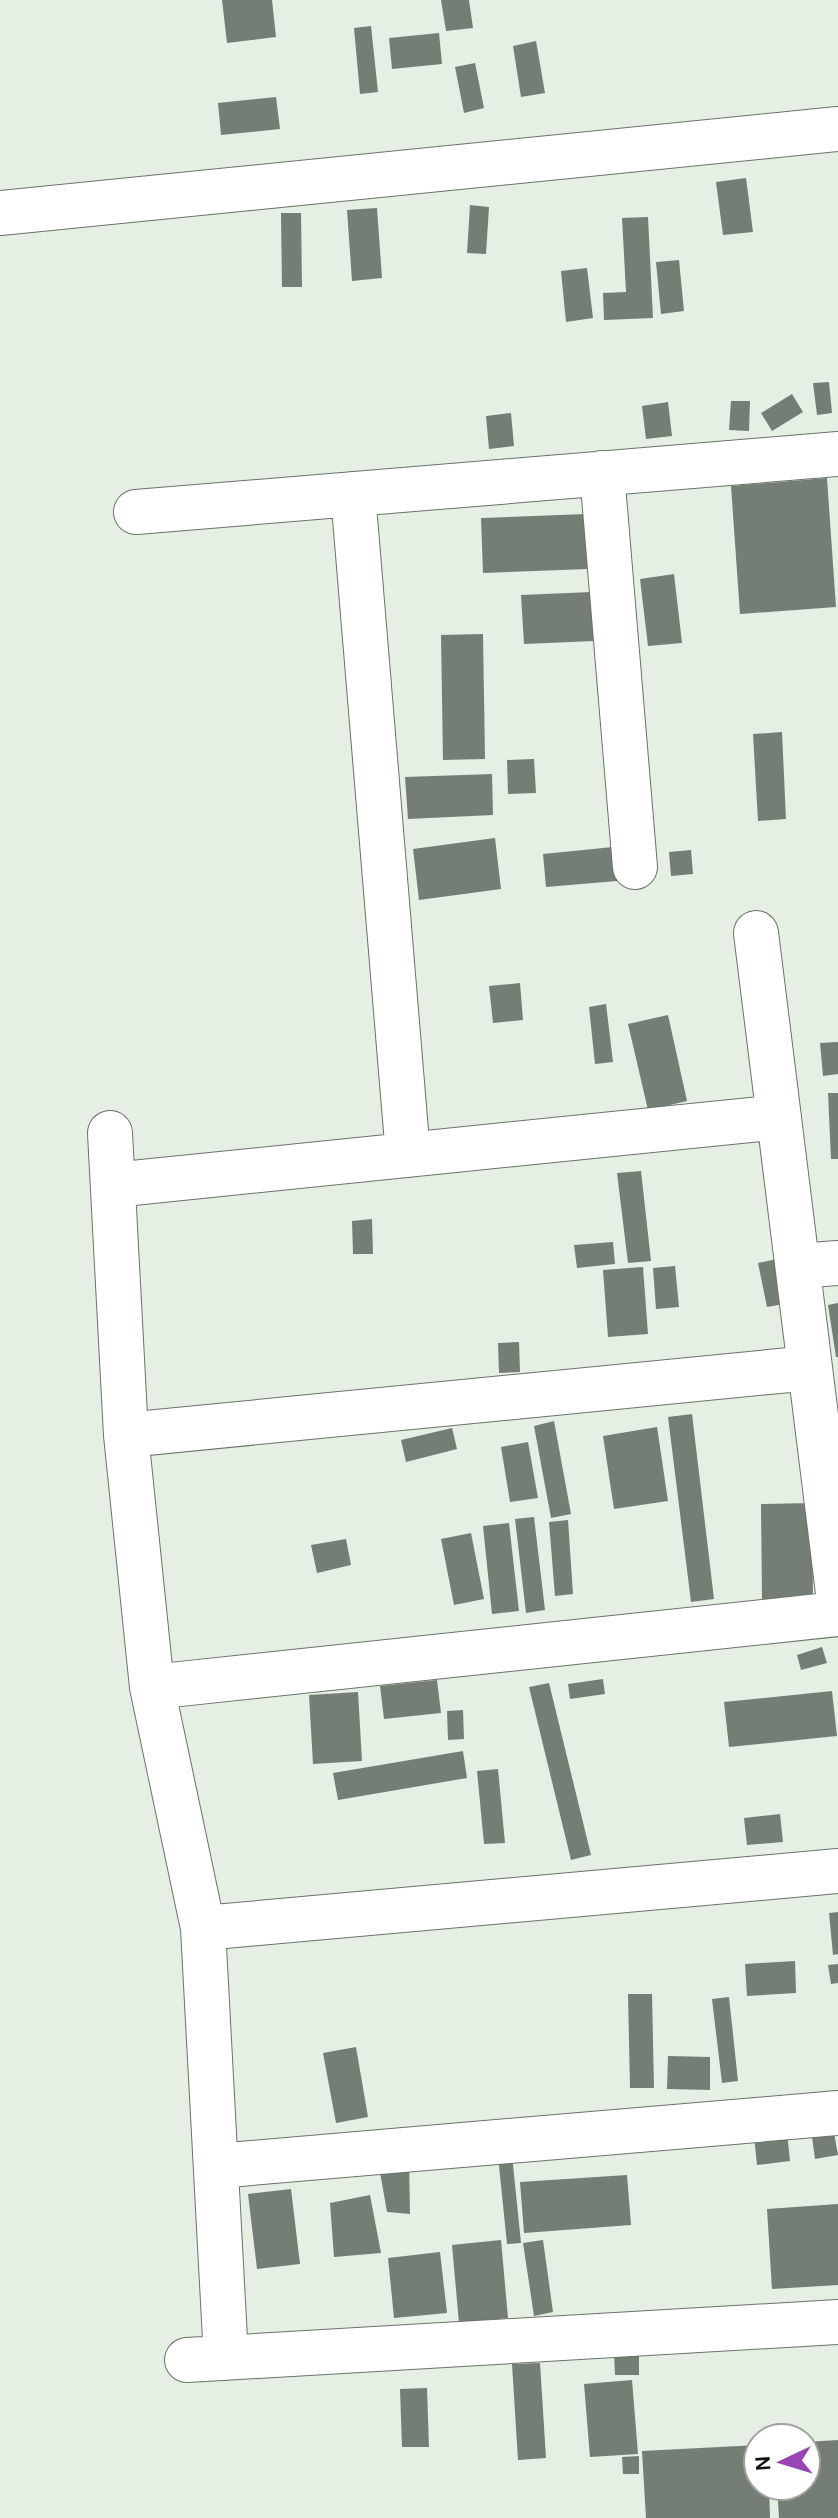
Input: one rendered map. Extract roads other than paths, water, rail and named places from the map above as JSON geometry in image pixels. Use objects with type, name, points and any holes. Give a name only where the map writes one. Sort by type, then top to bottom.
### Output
[{"type":"street","points":[[0,213],[838,129]]},
{"type":"street","points":[[136,512],[838,454]]},
{"type":"street","points":[[602,473],[635,867]]},
{"type":"street","points":[[353,494],[408,1155]]},
{"type":"street","points":[[756,933],[779,1117],[818,1264],[810,1368],[838,1593]]},
{"type":"street","points":[[113,1185],[779,1117]]},
{"type":"street","points":[[110,1133],[126,1435],[152,1687],[203,1928],[216,2166],[206,2359],[838,2322]]},
{"type":"street","points":[[126,1435],[810,1368]]},
{"type":"street","points":[[152,1687],[838,1614]]},
{"type":"street","points":[[203,1928],[838,1871]]},
{"type":"street","points":[[216,2166],[838,2113]]}]
